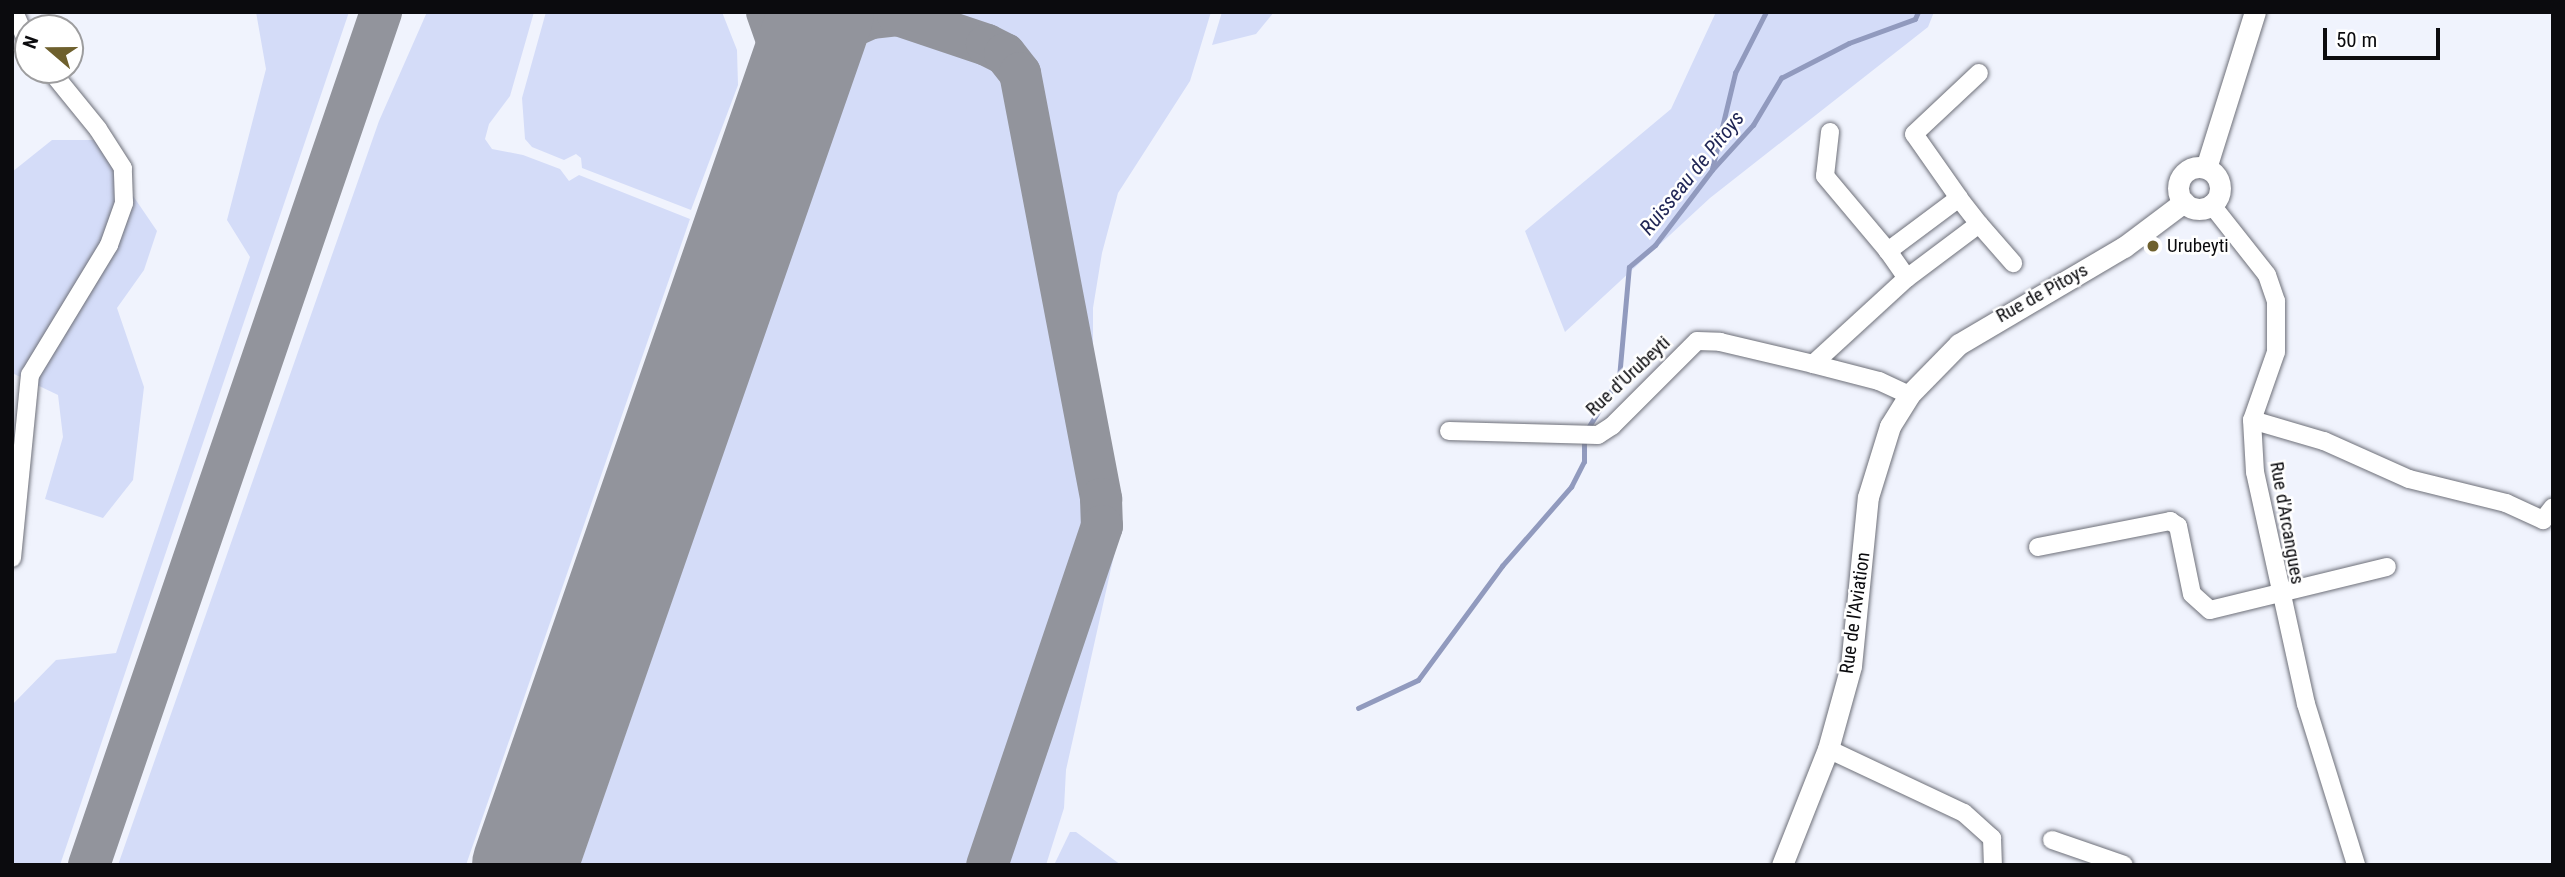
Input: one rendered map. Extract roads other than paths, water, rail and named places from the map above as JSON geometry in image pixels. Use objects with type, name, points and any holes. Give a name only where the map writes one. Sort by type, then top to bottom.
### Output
[{"type":"street","points":[[2206,168],[2255,12]]},
{"type":"street","points":[[1979,73],[1914,134],[1959,198],[2013,263]]},
{"type":"street","points":[[12,558],[30,375],[109,245],[124,203],[122,168],[98,129],[61,84]]},
{"type":"street","points":[[1830,132],[1825,176],[1888,251],[1907,278]]},
{"type":"street","points":[[2192,168],[2206,168],[2219,181],[2219,194],[2211,204],[2194,208],[2184,202],[2178,189],[2181,176],[2192,168]]},
{"type":"street","points":[[1888,251],[1959,198]]},
{"type":"street","name":"Rue de Pitoys","points":[[1909,395],[1951,350],[1985,324],[2124,247],[2184,202]]},
{"type":"street","name":"Rue d'Arcangues","points":[[2211,204],[2267,275],[2276,301],[2276,352],[2252,420],[2255,472],[2278,593],[2306,705],[2356,865]]},
{"type":"street","points":[[1813,364],[1907,278],[1979,224]]},
{"type":"street","name":"Rue d'Urubeyti","points":[[1449,431],[1598,435],[1697,341],[1720,342],[1813,364],[1879,381],[1909,395]]},
{"type":"street","name":"Rue de l'Aviation","points":[[1782,865],[1828,749],[1851,666],[1868,497],[1877,458],[1909,395]]},
{"type":"street","points":[[2252,420],[2324,441],[2409,479],[2506,502],[2543,520],[2553,507]]},
{"type":"street","points":[[2038,547],[2163,520],[2178,526],[2192,594],[2201,606],[2216,610],[2387,567]]},
{"type":"street","points":[[1828,749],[1964,813],[1992,838],[1993,865]]},
{"type":"street","points":[[2052,840],[2124,865]]},
{"type":"waterway","points":[[1712,169],[1735,73],[1766,12]]},
{"type":"waterway","name":"Ruisseau de Pitoys","points":[[1588,428],[1619,378],[1629,267],[1655,245],[1712,170],[1753,125],[1781,78],[1849,43],[1915,19],[1918,12]]},
{"type":"waterway","name":"Ruisseau de Pitoys","points":[[1358,708],[1418,680],[1502,566],[1571,487],[1584,462],[1584,442]]},
{"type":"place","name":"Urubeyti","points":[[2153,246]]}]
